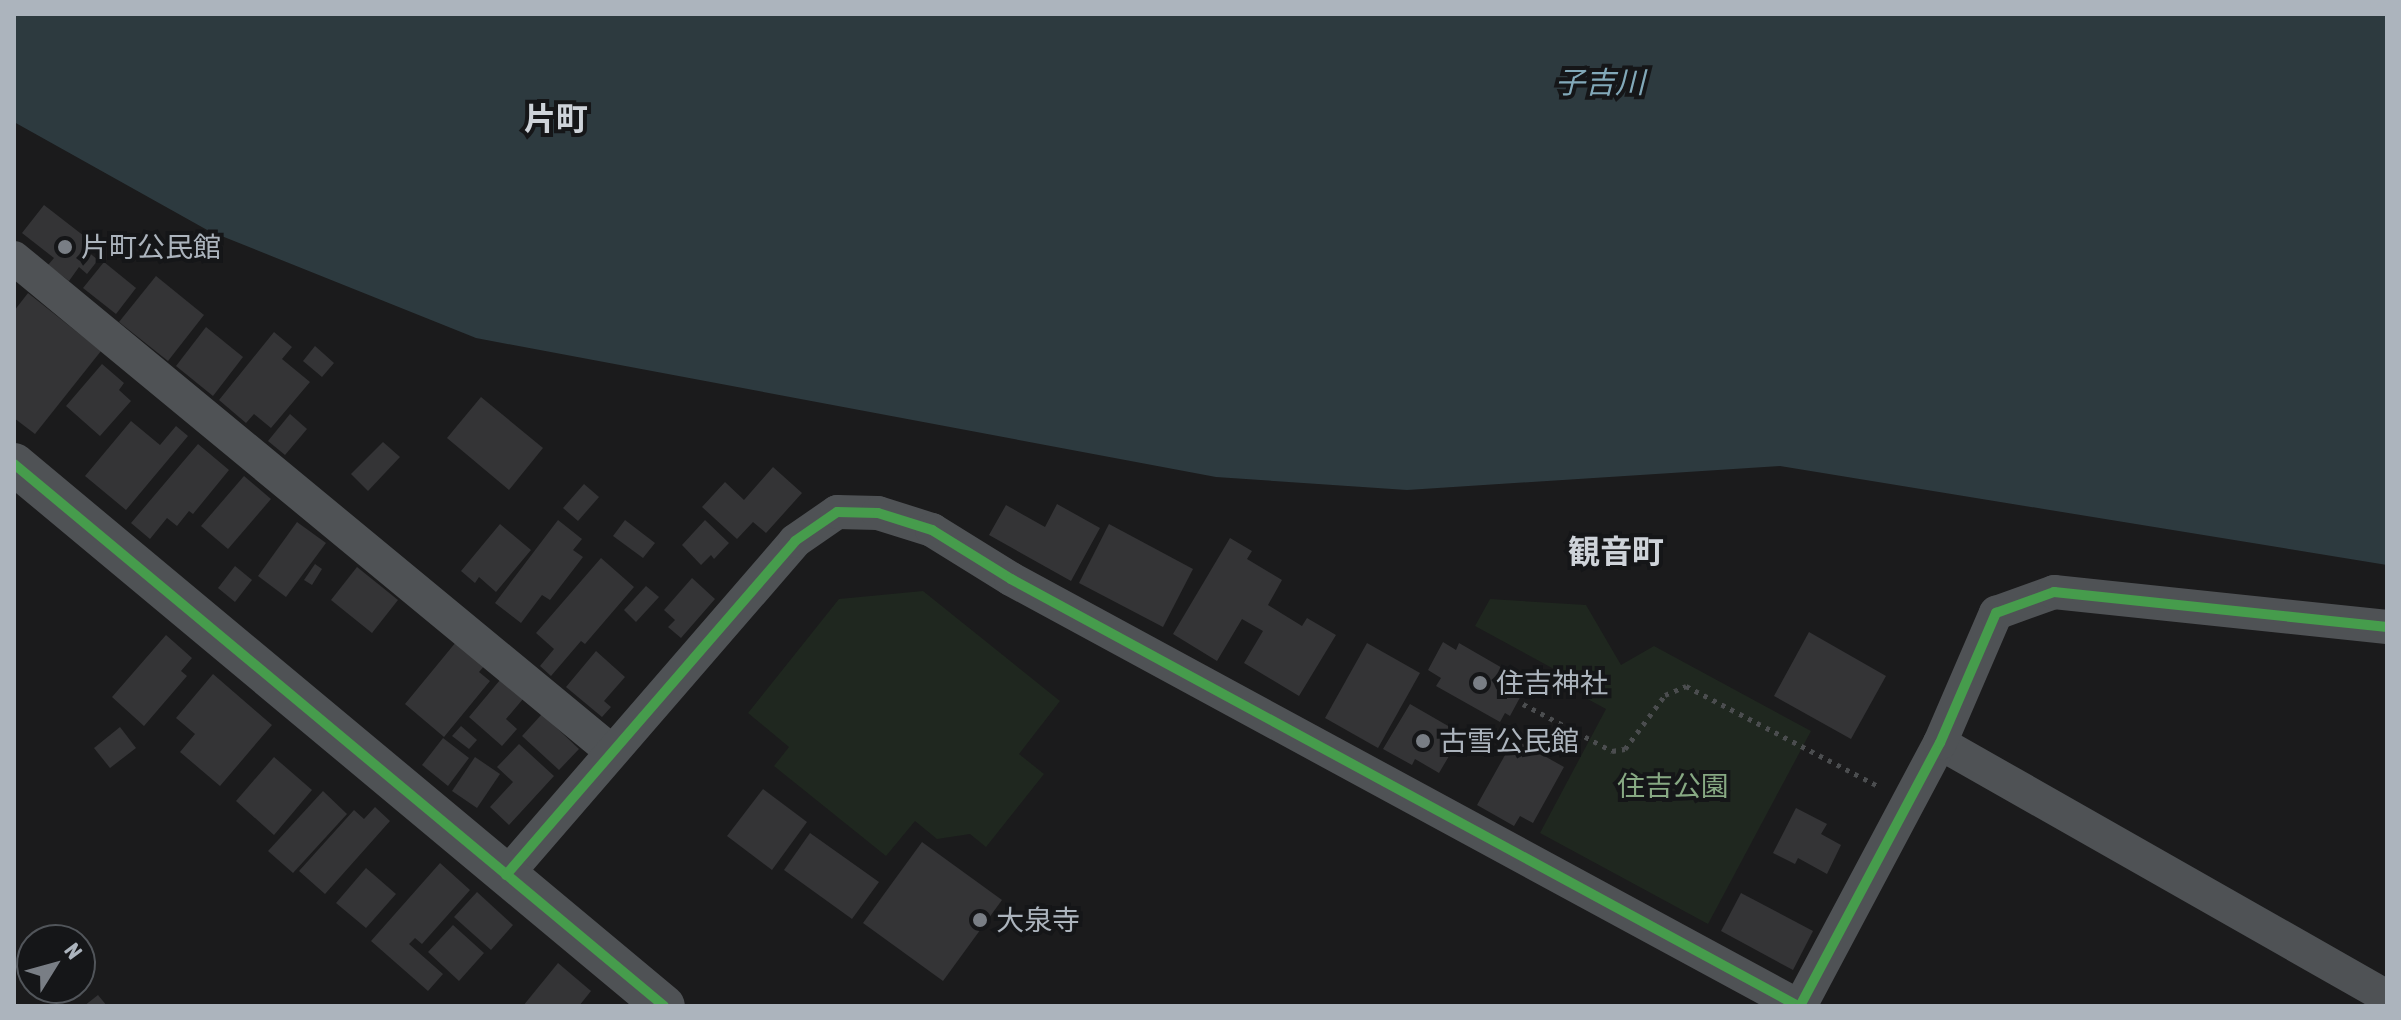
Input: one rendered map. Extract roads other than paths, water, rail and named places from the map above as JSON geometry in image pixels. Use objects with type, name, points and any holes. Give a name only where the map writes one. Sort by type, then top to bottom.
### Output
[{"type":"street","points":[[14,258],[610,750]]},
{"type":"street","points":[[14,464],[664,1006]]},
{"type":"street","points":[[506,875],[610,750],[795,541],[837,512],[878,513],[932,530],[1011,579],[1799,1006],[1940,743],[1996,613],[2054,592],[2387,627]]},
{"type":"street","points":[[1940,743],[2387,997]]},
{"type":"water","name":"子吉川","points":[[14,14],[2387,14],[2387,565],[1780,466],[1407,490],[1216,477],[476,338],[209,231],[14,122]]},
{"type":"place","name":"片町公民館","points":[[65,247]]},
{"type":"place","name":"住吉神社","points":[[1480,683]]},
{"type":"place","name":"古雪公民館","points":[[1423,741]]},
{"type":"place","name":"大泉寺","points":[[980,920]]},
{"type":"district","name":"片町","points":[[556,119]]},
{"type":"district","name":"観音町","points":[[1616,552]]},
{"type":"park label","name":"住吉公園","points":[[1673,786]]}]
